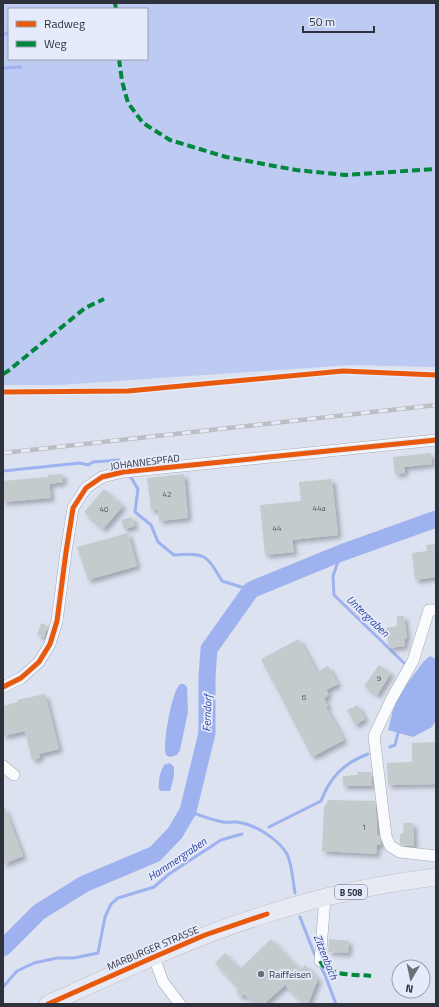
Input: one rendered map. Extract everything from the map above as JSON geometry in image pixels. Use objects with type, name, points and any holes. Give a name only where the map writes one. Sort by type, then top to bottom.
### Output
[{"type":"main road","name":"MARBURGER STRASSE","points":[[48,1004],[205,935],[267,914],[325,898],[404,881],[436,877]]},
{"type":"street","name":"JOHANNESPFAD","points":[[3,687],[21,678],[39,662],[50,644],[58,621],[73,508],[86,488],[102,477],[123,472],[436,440]]},
{"type":"street","points":[[436,610],[429,610],[413,661],[390,700],[374,736],[374,746],[381,785],[386,836],[390,846],[400,852],[436,856]]},
{"type":"street","points":[[3,766],[14,775]]},
{"type":"street","points":[[320,961],[325,898]]},
{"type":"street","points":[[154,957],[163,982],[180,1004]]},
{"type":"shaded area","points":[[3,3],[436,3],[436,367],[351,365],[59,385],[3,385]]},
{"type":"shaded area","points":[[430,656],[436,659],[436,720],[432,727],[413,737],[388,730],[393,710],[400,693],[424,661]]},
{"type":"shaded area","points":[[180,684],[184,684],[187,687],[188,712],[180,750],[177,755],[170,757],[166,755],[165,741],[171,707]]},
{"type":"shaded area","points":[[170,763],[174,767],[174,776],[170,791],[161,791],[159,789],[160,773],[164,765]]},
{"type":"building","points":[[431,453],[432,464],[404,467],[405,473],[395,474],[393,457]]},
{"type":"building","points":[[63,474],[63,482],[49,484],[51,498],[3,502],[3,481],[48,477],[48,475]]},
{"type":"building","points":[[184,474],[188,518],[159,521],[158,510],[151,510],[147,478]]},
{"type":"building","points":[[332,479],[338,535],[292,540],[294,552],[265,555],[260,505],[301,501],[299,482]]},
{"type":"building","points":[[104,489],[123,506],[103,529],[84,512]]},
{"type":"building","points":[[132,517],[135,526],[124,529],[121,520]]},
{"type":"building","points":[[128,533],[137,566],[88,580],[77,547]]},
{"type":"building","points":[[436,544],[436,577],[415,580],[412,553],[427,551],[426,545]]},
{"type":"building","points":[[397,616],[404,616],[407,638],[404,639],[405,646],[389,648],[386,628],[397,626]]},
{"type":"building","points":[[41,623],[48,626],[44,637],[37,635]]},
{"type":"building","points":[[299,639],[317,672],[328,666],[338,684],[326,690],[329,695],[324,698],[328,706],[326,707],[344,740],[312,757],[261,659]]},
{"type":"building","points":[[379,665],[391,673],[377,695],[364,686]]},
{"type":"building","points":[[45,694],[59,749],[39,754],[40,758],[32,760],[25,731],[3,736],[3,706],[18,702],[17,700]]},
{"type":"building","points":[[358,705],[365,719],[355,725],[347,710]]},
{"type":"building","points":[[436,742],[436,784],[388,785],[387,763],[412,762],[412,743]]},
{"type":"building","points":[[358,772],[371,772],[372,786],[343,786],[343,776],[357,775]]},
{"type":"building","points":[[328,800],[375,801],[377,835],[379,836],[381,843],[381,845],[377,845],[376,854],[322,851],[324,808]]},
{"type":"building","points":[[4,806],[23,856],[3,864],[3,807]]},
{"type":"building","points":[[404,823],[413,823],[414,846],[400,844],[400,834],[403,834]]},
{"type":"building","name":"Raiffeisen","points":[[271,939],[300,970],[305,965],[318,979],[308,1004],[303,1004],[285,985],[264,1004],[254,1004],[244,994],[241,997],[236,992],[239,989],[215,963],[225,953],[240,969]]},
{"type":"building","points":[[329,939],[349,941],[348,953],[328,952]]},
{"type":"waterway","points":[[3,35],[8,32]]},
{"type":"waterway","points":[[3,68],[21,67]]},
{"type":"waterway","points":[[3,471],[80,463],[88,465],[93,462],[119,460],[125,469]]},
{"type":"waterway","points":[[129,474],[138,489],[135,512],[151,525],[158,542],[174,555],[193,554],[204,557],[212,565],[222,581],[251,590]]},
{"type":"waterway","name":"Ferndorf","points":[[3,948],[39,912],[84,884],[155,854],[175,833],[188,811],[207,733],[207,677],[209,649],[251,590],[341,553],[436,519]]},
{"type":"waterway","name":"Untergraben","points":[[341,553],[333,576],[334,595],[404,663]]},
{"type":"waterway","points":[[390,747],[395,745],[398,733]]},
{"type":"waterway","name":"Hammergraben","points":[[269,827],[321,801],[333,778],[345,766],[368,754]]},
{"type":"waterway","name":"Zitzenbach","points":[[188,811],[219,821],[237,822],[248,825],[267,834],[279,844],[289,858],[295,893]]},
{"type":"waterway","name":"Hammergraben","points":[[3,987],[17,971],[34,963],[57,958],[74,958],[98,953],[105,917],[111,904],[118,898],[154,887],[169,874],[221,840],[242,834]]},
{"type":"waterway","name":"Zitzenbach","points":[[300,917],[316,958]]},
{"type":"waterway","name":"Zitzenbach","points":[[319,963],[336,1004]]},
{"type":"railway","points":[[3,453],[436,405]]},
{"type":"marked path","points":[[115,3],[116,8]]},
{"type":"marked path","points":[[119,60],[122,81],[128,103],[143,123],[170,140],[226,157],[296,170],[345,175],[436,169]]},
{"type":"marked path","points":[[3,374],[85,308],[104,299]]},
{"type":"marked path","points":[[320,961],[329,970],[335,972],[350,975],[371,976]]},
{"type":"cycle path","points":[[3,392],[128,391],[343,371],[436,375]]},
{"type":"cycle path","points":[[3,687],[21,678],[39,662],[50,644],[57,621],[73,508],[86,488],[102,477],[123,472],[436,440]]},
{"type":"cycle path","points":[[48,1004],[205,935],[267,914]]},
{"type":"place","name":"Raiffeisen","points":[[261,974]]}]
